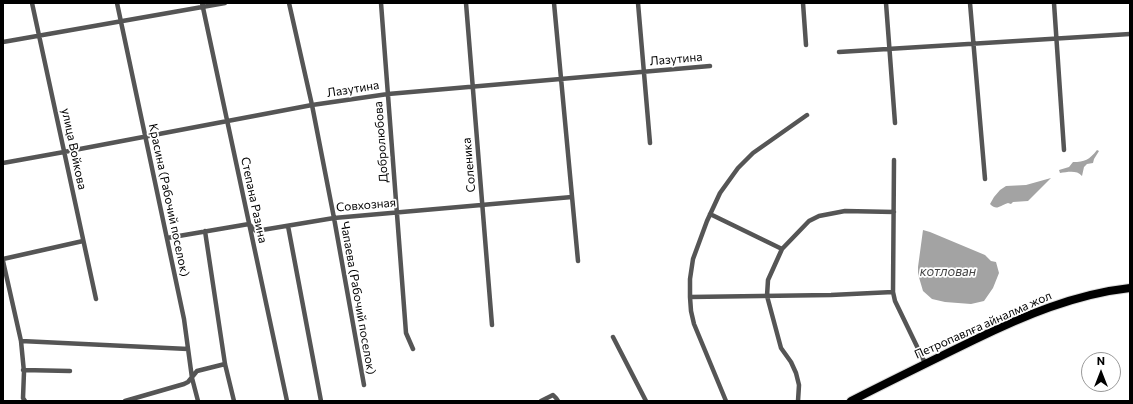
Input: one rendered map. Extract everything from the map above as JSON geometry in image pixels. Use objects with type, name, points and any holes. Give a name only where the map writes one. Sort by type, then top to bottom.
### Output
[{"type":"highway","name":"Петропавлға айналма жол","points":[[851,401],[925,363],[1020,319],[1060,304],[1093,295],[1130,288]]},
{"type":"street","name":"улица Войкова","points":[[32,3],[96,299]]},
{"type":"street","name":"Красина (Рабочий поселок)","points":[[117,3],[184,319],[192,378],[198,401]]},
{"type":"street","points":[[3,42],[203,5],[225,3]]},
{"type":"street","name":"Чапаева (Рабочий поселок)","points":[[289,3],[312,105],[364,385]]},
{"type":"street","name":"Добролюбова","points":[[381,3],[406,333],[413,349]]},
{"type":"street","name":"Соленика","points":[[466,3],[492,325]]},
{"type":"street","points":[[554,3],[578,261]]},
{"type":"street","points":[[638,3],[650,143]]},
{"type":"street","points":[[803,3],[806,46]]},
{"type":"street","points":[[886,3],[895,123]]},
{"type":"street","points":[[970,3],[985,179]]},
{"type":"street","points":[[1054,3],[1064,150]]},
{"type":"street","name":"Степана Разина","points":[[203,5],[287,401]]},
{"type":"street","points":[[839,52],[1130,34]]},
{"type":"street","name":"Лазутина","points":[[3,163],[312,105],[388,94],[710,66]]},
{"type":"street","points":[[726,401],[694,324],[690,297],[690,279],[693,259],[710,214],[720,193],[738,168],[752,152],[807,115]]},
{"type":"street","points":[[894,160],[893,292],[895,301],[925,363]]},
{"type":"street","name":"Совхозная","points":[[167,238],[249,224],[256,231],[334,218],[572,197]]},
{"type":"street","points":[[798,401],[800,385],[791,362],[781,348],[767,296],[768,280],[782,248],[814,218],[845,211],[894,212]]},
{"type":"street","points":[[710,214],[782,248]]},
{"type":"street","points":[[288,226],[321,401]]},
{"type":"street","points":[[205,231],[225,364],[234,401]]},
{"type":"street","points":[[25,401],[23,398],[24,370],[21,341],[3,260],[83,241]]},
{"type":"street","points":[[690,297],[830,295],[893,292]]},
{"type":"street","points":[[613,337],[646,401]]},
{"type":"street","points":[[21,341],[188,349]]},
{"type":"street","points":[[125,401],[184,384],[192,378],[196,371],[225,364]]},
{"type":"street","points":[[24,370],[70,371]]},
{"type":"street","points":[[540,401],[553,396],[558,401]]},
{"type":"water","points":[[1097,150],[1099,151],[1093,163],[1087,164],[1084,167],[1082,176],[1075,172],[1060,173],[1059,170],[1069,167],[1073,162],[1081,162],[1086,160]]},
{"type":"water","points":[[1051,178],[1028,201],[1013,202],[1011,204],[1008,203],[996,208],[990,204],[1000,190],[1006,186],[1026,185]]},
{"type":"water","name":"котлован","points":[[923,230],[985,255],[991,261],[996,262],[999,273],[993,288],[984,301],[971,304],[945,302],[932,299],[923,291],[918,274],[918,267]]}]
